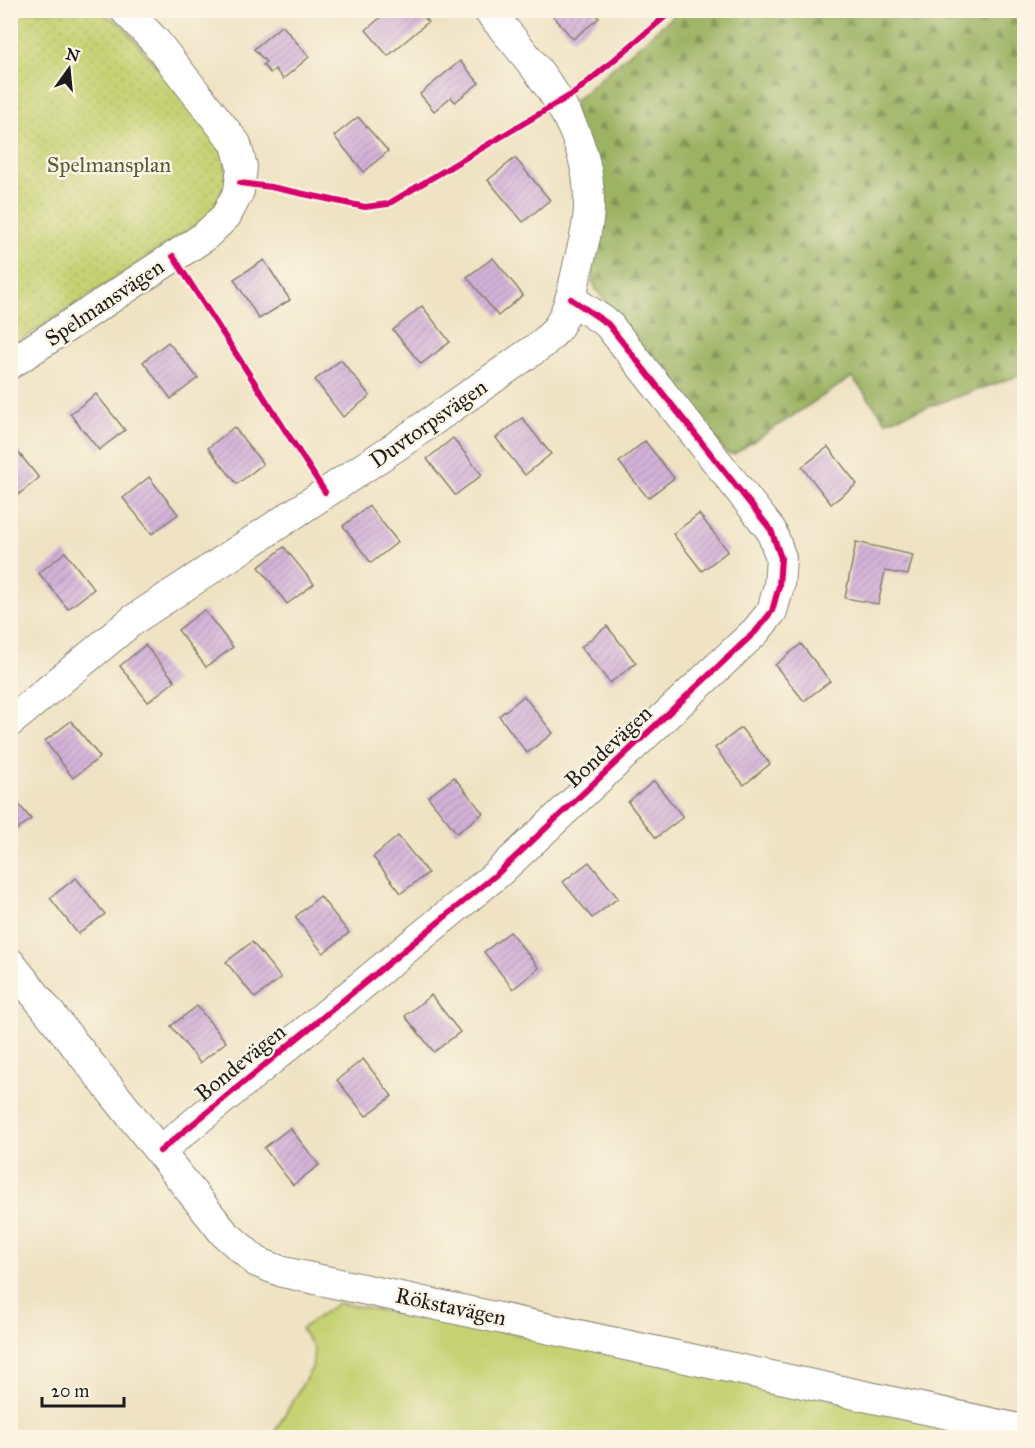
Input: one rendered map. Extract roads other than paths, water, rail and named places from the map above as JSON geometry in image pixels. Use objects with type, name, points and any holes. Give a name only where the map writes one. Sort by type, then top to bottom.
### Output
[{"type":"street","name":"Spelmansvägen","points":[[10,364],[204,237],[226,216],[239,191],[242,167],[236,144],[156,42],[125,10]]},
{"type":"street","name":"Duvtorpsvägen","points":[[10,723],[133,620],[395,447],[542,344],[557,328],[571,299],[585,241],[589,200],[585,161],[570,120],[545,78],[488,10]]},
{"type":"street","name":"Bondevägen","points":[[160,1151],[497,874],[756,631],[772,611],[779,586],[781,558],[771,530],[608,324],[571,299]]},
{"type":"street","name":"Rökstavägen","points":[[10,963],[224,1233],[257,1262],[283,1272],[1024,1430]]},
{"type":"park label","name":"Spelmansplan","points":[[109,164]]}]
